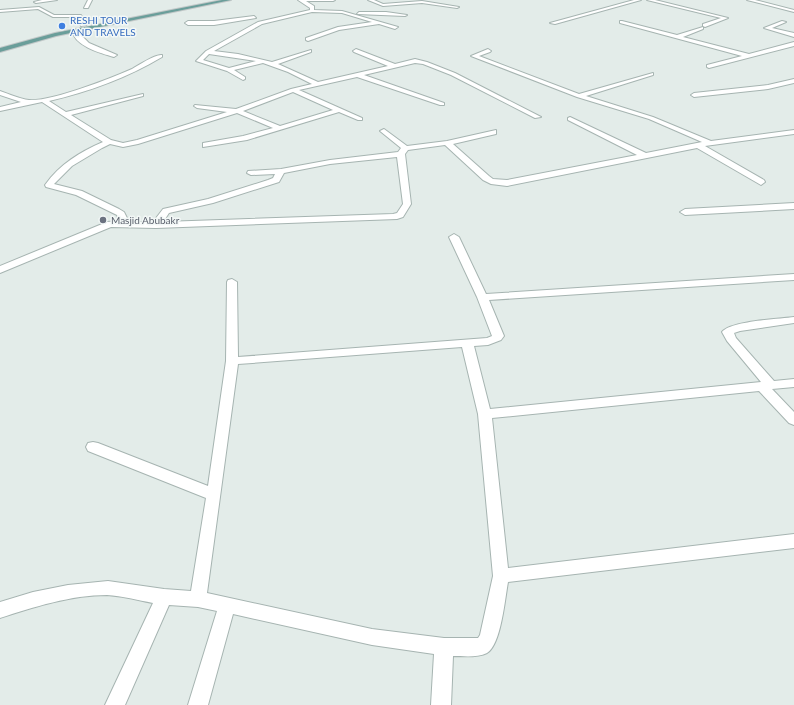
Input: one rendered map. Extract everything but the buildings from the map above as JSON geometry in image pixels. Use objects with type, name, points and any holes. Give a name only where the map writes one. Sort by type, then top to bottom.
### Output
[{"type":"main road","points":[[0,45],[84,25],[214,0]]},
{"type":"main road","points":[[0,50],[74,31],[228,0]]},
{"type":"street","points":[[36,2],[55,0]]},
{"type":"street","points":[[86,7],[90,0]]},
{"type":"street","points":[[300,0],[333,0]]},
{"type":"street","points":[[300,0],[312,7],[312,11]]},
{"type":"street","points":[[370,0],[383,6],[422,2],[457,8]]},
{"type":"street","points":[[553,23],[638,0]]},
{"type":"street","points":[[648,0],[726,18],[677,37]]},
{"type":"street","points":[[749,0],[794,11]]},
{"type":"street","points":[[0,11],[41,8],[53,16],[79,16],[84,25]]},
{"type":"street","points":[[243,78],[229,70],[200,62],[200,59],[208,52],[260,23],[269,20],[312,11],[348,13],[386,12],[405,14]]},
{"type":"street","points":[[248,13],[254,17]]},
{"type":"street","points":[[348,13],[359,18],[395,27]]},
{"type":"street","points":[[188,22],[214,23],[254,17],[269,20]]},
{"type":"street","points":[[308,38],[338,29],[379,22]]},
{"type":"street","points":[[622,22],[750,56]]},
{"type":"street","points":[[784,22],[768,28],[794,35]]},
{"type":"street","points":[[74,31],[82,43],[99,51],[114,55]]},
{"type":"street","points":[[708,66],[794,44]]},
{"type":"street","points":[[488,50],[474,56],[579,96],[651,118],[710,143]]},
{"type":"street","points":[[272,64],[309,51]]},
{"type":"street","points":[[356,51],[395,66]]},
{"type":"street","points":[[208,52],[233,54],[264,61],[317,84]]},
{"type":"street","points":[[0,109],[29,102],[44,101],[121,76],[160,56]]},
{"type":"street","points":[[229,70],[264,61]]},
{"type":"street","points":[[44,101],[109,142],[123,145],[138,142],[237,111],[293,90],[411,61],[425,63],[453,74],[537,117]]},
{"type":"street","points":[[579,96],[651,74]]},
{"type":"street","points":[[359,75],[442,104]]},
{"type":"street","points":[[694,95],[768,86],[794,81]]},
{"type":"street","points":[[293,90],[360,119]]},
{"type":"street","points":[[0,93],[29,102]]},
{"type":"street","points":[[66,114],[141,96]]},
{"type":"street","points":[[197,106],[237,111],[280,128]]},
{"type":"street","points":[[206,145],[244,138],[339,110]]},
{"type":"street","points":[[570,119],[643,155]]},
{"type":"street","points":[[0,270],[104,226],[125,224],[156,225],[394,217],[400,215],[407,204],[403,151],[384,131]]},
{"type":"street","points":[[251,173],[282,171],[403,151],[447,143],[493,132]]},
{"type":"street","points":[[447,143],[486,178],[499,183],[507,183],[698,145],[792,134]]},
{"type":"street","points":[[109,142],[78,157],[62,170],[49,185],[79,193],[116,211],[121,214],[125,224]]},
{"type":"street","points":[[698,145],[761,182]]},
{"type":"street","points":[[156,225],[166,211],[210,201],[271,182],[276,180],[282,171]]},
{"type":"street","points":[[685,212],[794,206]]},
{"type":"street","points":[[232,361],[467,342],[497,338],[498,336],[482,297],[454,237]]},
{"type":"street","points":[[482,297],[794,276]]},
{"type":"street","points":[[198,599],[214,496],[232,361],[232,282]]},
{"type":"street","points":[[794,320],[737,328],[728,332],[731,339],[794,420]]},
{"type":"street","points":[[0,610],[33,600],[68,592],[108,588],[164,597],[198,599],[372,637],[444,647],[482,646],[487,641],[501,576],[485,414],[467,342]]},
{"type":"street","points":[[485,414],[794,383]]},
{"type":"street","points":[[93,448],[214,496]]},
{"type":"street","points":[[501,576],[794,541]]},
{"type":"street","points":[[115,705],[164,597]]},
{"type":"street","points":[[198,705],[227,606]]},
{"type":"street","points":[[442,705],[444,647]]},
{"type":"place","name":"RESHI TOUR AND TRAVELS","points":[[62,26]]},
{"type":"place","name":"Masjid Abubakr","points":[[103,220]]}]
